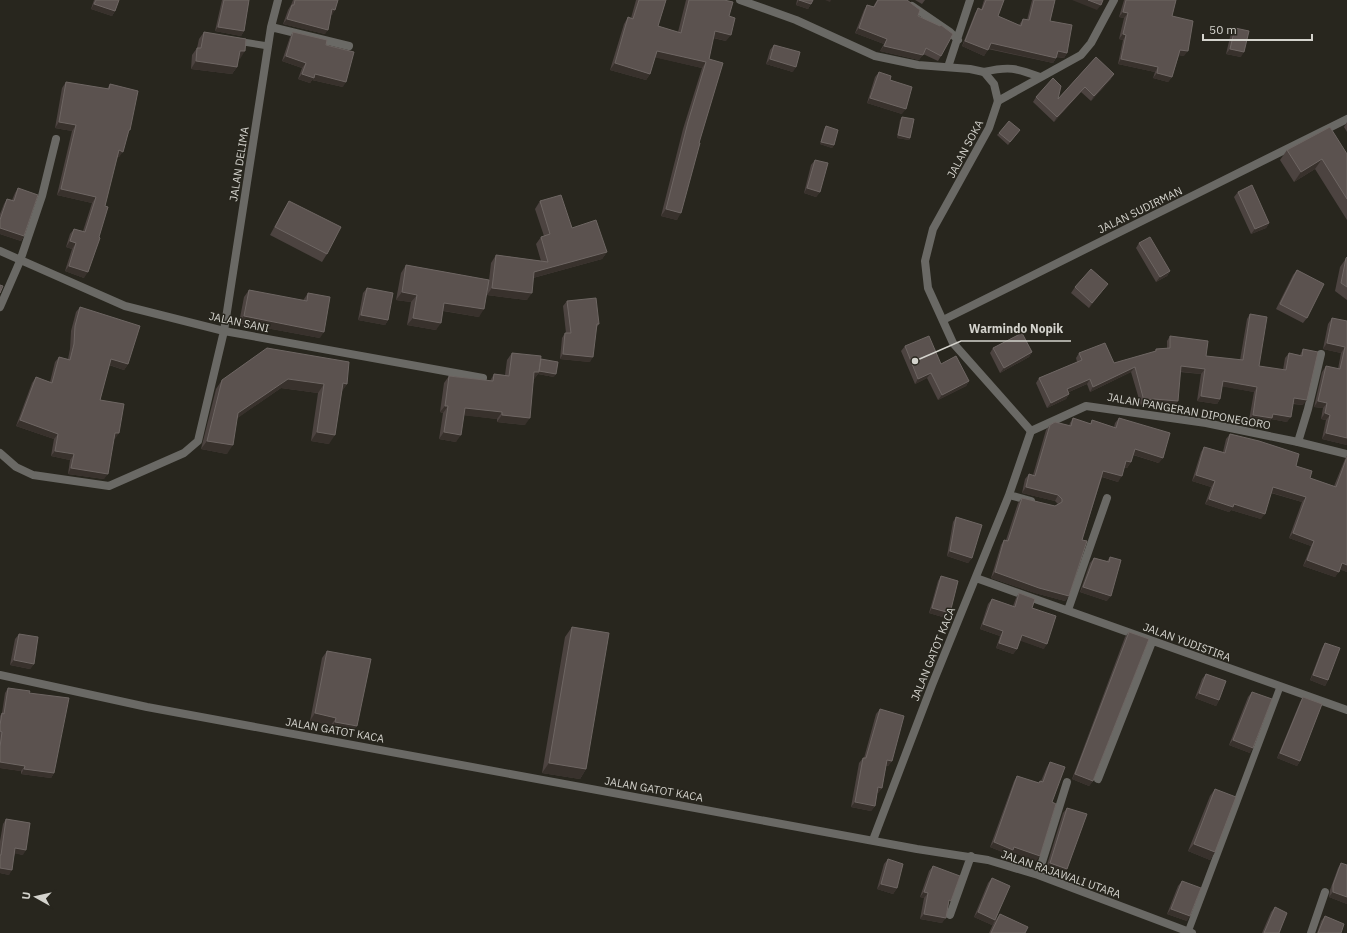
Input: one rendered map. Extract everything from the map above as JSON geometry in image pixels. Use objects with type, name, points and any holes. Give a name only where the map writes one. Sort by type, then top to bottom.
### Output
[{"type":"street","name":"JALAN DELIMA","points":[[0,453],[16,467],[33,475],[102,486],[113,484],[184,453],[198,441],[224,331],[268,46],[278,0]]},
{"type":"street","points":[[740,0],[796,20],[875,56],[918,65],[970,69],[984,72],[1003,67],[1018,69],[1040,77]]},
{"type":"street","points":[[906,0],[950,32],[958,40]]},
{"type":"street","points":[[948,67],[970,0]]},
{"type":"street","points":[[984,72],[994,84],[998,101],[1081,55],[1091,43],[1114,0]]},
{"type":"street","points":[[272,27],[350,46]]},
{"type":"street","name":"JALAN SOKA","points":[[998,101],[989,128],[933,229],[925,261],[928,288],[953,343],[1032,431]]},
{"type":"street","name":"JALAN SUDIRMAN","points":[[943,320],[1327,132],[1347,119]]},
{"type":"street","points":[[0,308],[20,261],[42,196],[56,139]]},
{"type":"street","name":"JALAN SANI","points":[[0,251],[125,306],[224,331],[483,378]]},
{"type":"street","points":[[1298,442],[1308,409],[1321,354]]},
{"type":"street","name":"JALAN PANGERAN DIPONEGORO","points":[[1032,431],[1086,406],[1206,423],[1347,454]]},
{"type":"street","name":"JALAN GATOT KACA","points":[[0,675],[147,707],[873,840],[930,692],[1009,495],[1032,431]]},
{"type":"street","points":[[1009,495],[1040,503]]},
{"type":"street","points":[[1068,610],[1107,498]]},
{"type":"street","name":"JALAN YUDISTIRA","points":[[976,578],[1068,610],[1152,642],[1347,710]]},
{"type":"street","points":[[1098,779],[1152,642]]},
{"type":"street","points":[[1038,875],[1067,782]]},
{"type":"street","name":"JALAN RAJAWALI UTARA","points":[[873,840],[917,849],[972,856],[1038,875],[1190,932]]},
{"type":"street","points":[[950,915],[972,856]]},
{"type":"street","points":[[1311,933],[1325,892]]},
{"type":"lane","points":[[232,40],[268,46]]},
{"type":"lane","points":[[1190,932],[1280,687]]},
{"type":"building","points":[[96,0],[119,0],[115,11],[94,4]]},
{"type":"building","points":[[224,0],[249,0],[244,31],[218,27]]},
{"type":"building","points":[[295,0],[338,0],[335,10],[332,9],[328,30],[287,19]]},
{"type":"building","points":[[639,0],[666,0],[658,26],[681,33],[689,0],[724,0],[733,2],[729,16],[735,18],[731,35],[715,31],[709,59],[723,63],[699,143],[681,213],[666,209],[688,122],[706,62],[657,51],[650,74],[615,63],[628,17],[633,19]]},
{"type":"building","points":[[799,0],[813,0],[811,4]]},
{"type":"building","points":[[878,0],[907,0],[920,10],[918,16],[940,26],[941,25],[953,34],[941,56],[926,48],[923,55],[884,46],[887,39],[859,28],[867,5],[874,7]]},
{"type":"building","points":[[986,0],[1004,0],[998,16],[1021,26],[1023,19],[1029,20],[1034,0],[1055,0],[1050,21],[1072,25],[1067,53],[1058,51],[1056,58],[991,43],[988,50],[965,41],[978,8],[982,10]]},
{"type":"building","points":[[1088,0],[1103,0],[1101,5]]},
{"type":"building","points":[[1126,0],[1176,0],[1172,16],[1193,21],[1188,51],[1180,50],[1172,77],[1157,73],[1158,67],[1121,59],[1126,35],[1123,34],[1128,13],[1123,12]]},
{"type":"building","points":[[1235,28],[1249,31],[1244,52],[1230,49]]},
{"type":"building","points":[[204,32],[246,39],[245,51],[240,51],[237,67],[196,61],[197,48],[201,48]]},
{"type":"building","points":[[293,32],[327,40],[326,45],[354,52],[346,82],[315,74],[314,78],[302,74],[306,63],[286,56]]},
{"type":"building","points":[[774,45],[800,52],[796,67],[770,59]]},
{"type":"building","points":[[1096,57],[1114,74],[1094,96],[1085,87],[1057,117],[1036,97],[1053,78],[1061,86],[1058,99]]},
{"type":"building","points":[[879,72],[891,76],[890,80],[912,87],[906,109],[870,98]]},
{"type":"building","points":[[66,82],[109,89],[110,84],[138,91],[130,130],[123,152],[119,150],[105,206],[108,207],[99,237],[100,238],[88,272],[69,266],[76,243],[70,241],[74,229],[85,232],[96,197],[61,189],[76,125],[59,122]]},
{"type":"building","points":[[902,117],[914,119],[910,138],[898,135]]},
{"type":"building","points":[[1009,121],[1020,130],[1010,142],[999,133]]},
{"type":"building","points":[[826,126],[838,130],[834,145],[821,142]]},
{"type":"building","points":[[1330,127],[1347,154],[1347,199],[1322,159],[1301,172],[1287,150]]},
{"type":"building","points":[[815,160],[828,163],[820,192],[807,188]]},
{"type":"building","points":[[1252,185],[1269,223],[1255,229],[1238,192]]},
{"type":"building","points":[[18,188],[38,195],[24,236],[0,228],[0,220],[7,199],[14,201]]},
{"type":"building","points":[[561,195],[572,228],[596,220],[607,252],[534,272],[532,293],[492,288],[496,255],[548,262],[541,237],[550,234],[540,201]]},
{"type":"building","points":[[289,201],[341,227],[327,254],[275,227]]},
{"type":"building","points":[[1150,237],[1170,271],[1160,277],[1139,243]]},
{"type":"building","points":[[1347,257],[1347,287],[1341,283]]},
{"type":"building","points":[[406,265],[489,280],[484,309],[444,303],[441,323],[413,318],[417,295],[402,292]]},
{"type":"building","points":[[1091,269],[1108,284],[1092,303],[1075,287]]},
{"type":"building","points":[[1297,270],[1324,284],[1307,318],[1280,304]]},
{"type":"building","points":[[0,285],[3,286],[0,293]]},
{"type":"building","points":[[367,288],[393,293],[388,320],[361,315]]},
{"type":"building","points":[[249,290],[307,301],[308,293],[330,297],[324,332],[244,316]]},
{"type":"building","points":[[596,298],[599,324],[597,324],[593,357],[563,354],[565,333],[571,333],[567,301]]},
{"type":"building","points":[[80,307],[140,326],[128,364],[111,359],[100,400],[124,404],[119,433],[115,433],[108,474],[71,468],[74,454],[55,451],[58,434],[20,420],[36,377],[52,383],[59,357],[70,360],[74,344],[75,326]]},
{"type":"building","points":[[1250,314],[1267,317],[1259,366],[1286,370],[1289,353],[1302,356],[1303,349],[1318,352],[1307,400],[1294,398],[1291,417],[1273,414],[1272,418],[1253,415],[1257,387],[1223,381],[1220,399],[1201,396],[1205,369],[1181,366],[1178,401],[1154,399],[1144,401],[1135,367],[1093,387],[1090,379],[1067,389],[1069,394],[1051,403],[1039,378],[1082,360],[1079,353],[1105,343],[1114,363],[1156,351],[1156,349],[1170,348],[1170,336],[1208,341],[1206,356],[1243,360]]},
{"type":"building","points":[[1332,318],[1347,321],[1347,438],[1326,433],[1330,415],[1325,413],[1327,403],[1318,401],[1326,366],[1340,369],[1345,347],[1327,343]]},
{"type":"building","points":[[1022,333],[1032,352],[1004,368],[993,348]]},
{"type":"building","points":[[929,336],[941,364],[956,356],[969,381],[942,395],[931,373],[918,379],[905,346]]},
{"type":"building","points":[[267,348],[349,362],[347,384],[343,383],[335,435],[317,432],[324,384],[288,379],[238,413],[233,445],[207,441],[222,380]]},
{"type":"building","points":[[512,353],[541,356],[539,372],[534,372],[530,418],[502,415],[502,412],[465,408],[461,435],[444,432],[448,406],[445,406],[449,376],[493,381],[494,374],[509,376]]},
{"type":"building","points":[[541,359],[558,362],[556,374],[539,371]]},
{"type":"building","points":[[1073,418],[1091,424],[1092,420],[1116,428],[1119,418],[1170,433],[1163,458],[1135,449],[1131,462],[1126,461],[1122,476],[1103,471],[1082,540],[1087,541],[1069,596],[1039,588],[995,572],[1004,540],[1008,541],[1022,498],[1055,506],[1062,502],[1062,499],[1058,495],[1026,487],[1029,474],[1035,476],[1050,425],[1055,422],[1071,426]]},
{"type":"building","points":[[1230,434],[1259,441],[1299,454],[1296,466],[1312,471],[1310,478],[1336,487],[1347,457],[1347,565],[1342,563],[1339,572],[1307,560],[1314,541],[1293,533],[1306,497],[1273,487],[1265,514],[1234,504],[1233,507],[1209,499],[1215,481],[1196,475],[1204,447],[1225,453]]},
{"type":"building","points":[[956,517],[982,525],[972,558],[950,551]]},
{"type":"building","points":[[1110,557],[1121,560],[1111,596],[1083,587],[1094,558],[1109,562]]},
{"type":"building","points":[[941,576],[958,581],[950,613],[932,608]]},
{"type":"building","points":[[1019,593],[1035,599],[1032,608],[1056,616],[1047,644],[1022,635],[1017,649],[999,643],[1003,631],[983,624],[992,599],[1015,607]]},
{"type":"building","points":[[572,627],[609,633],[586,769],[549,763]]},
{"type":"building","points":[[1129,632],[1149,639],[1093,781],[1075,774]]},
{"type":"building","points":[[19,634],[38,637],[34,664],[14,660]]},
{"type":"building","points":[[1325,643],[1340,648],[1328,680],[1313,675]]},
{"type":"building","points":[[327,651],[371,659],[357,726],[335,722],[336,718],[315,713]]},
{"type":"building","points":[[1206,674],[1226,681],[1219,700],[1199,693]]},
{"type":"building","points":[[8,688],[30,691],[29,693],[69,698],[54,773],[24,769],[25,766],[0,762],[2,732],[0,731],[0,725],[2,713],[4,714]]},
{"type":"building","points":[[1252,692],[1272,699],[1253,748],[1233,740]]},
{"type":"building","points":[[1303,697],[1322,704],[1300,761],[1280,753]]},
{"type":"building","points":[[880,709],[904,716],[892,761],[887,760],[882,788],[878,787],[875,806],[855,802],[863,758],[866,758]]},
{"type":"building","points":[[1050,762],[1065,767],[1052,802],[1056,804],[1040,856],[1014,847],[1013,850],[994,842],[1017,776],[1039,783],[1040,781],[1043,782]]},
{"type":"building","points":[[1215,789],[1236,797],[1215,852],[1194,844]]},
{"type":"building","points":[[1067,808],[1087,814],[1067,869],[1050,863]]},
{"type":"building","points":[[6,819],[30,823],[26,850],[15,848],[12,870],[0,868],[0,855]]},
{"type":"building","points":[[888,859],[903,864],[897,888],[881,884]]},
{"type":"building","points":[[1341,863],[1347,865],[1347,897],[1333,892],[1333,885]]},
{"type":"building","points":[[933,866],[960,876],[951,901],[949,900],[946,918],[924,914],[928,893],[924,892]]},
{"type":"building","points":[[992,878],[1010,886],[995,920],[978,912]]},
{"type":"building","points":[[1182,881],[1201,888],[1190,916],[1171,909]]},
{"type":"building","points":[[1275,907],[1287,913],[1279,933],[1264,933]]},
{"type":"building","points":[[1000,914],[1028,927],[1025,933],[991,933]]},
{"type":"building","points":[[1325,916],[1344,924],[1341,933],[1318,933]]},
{"type":"place","name":"Warmindo Nopik","points":[[915,361]]}]
